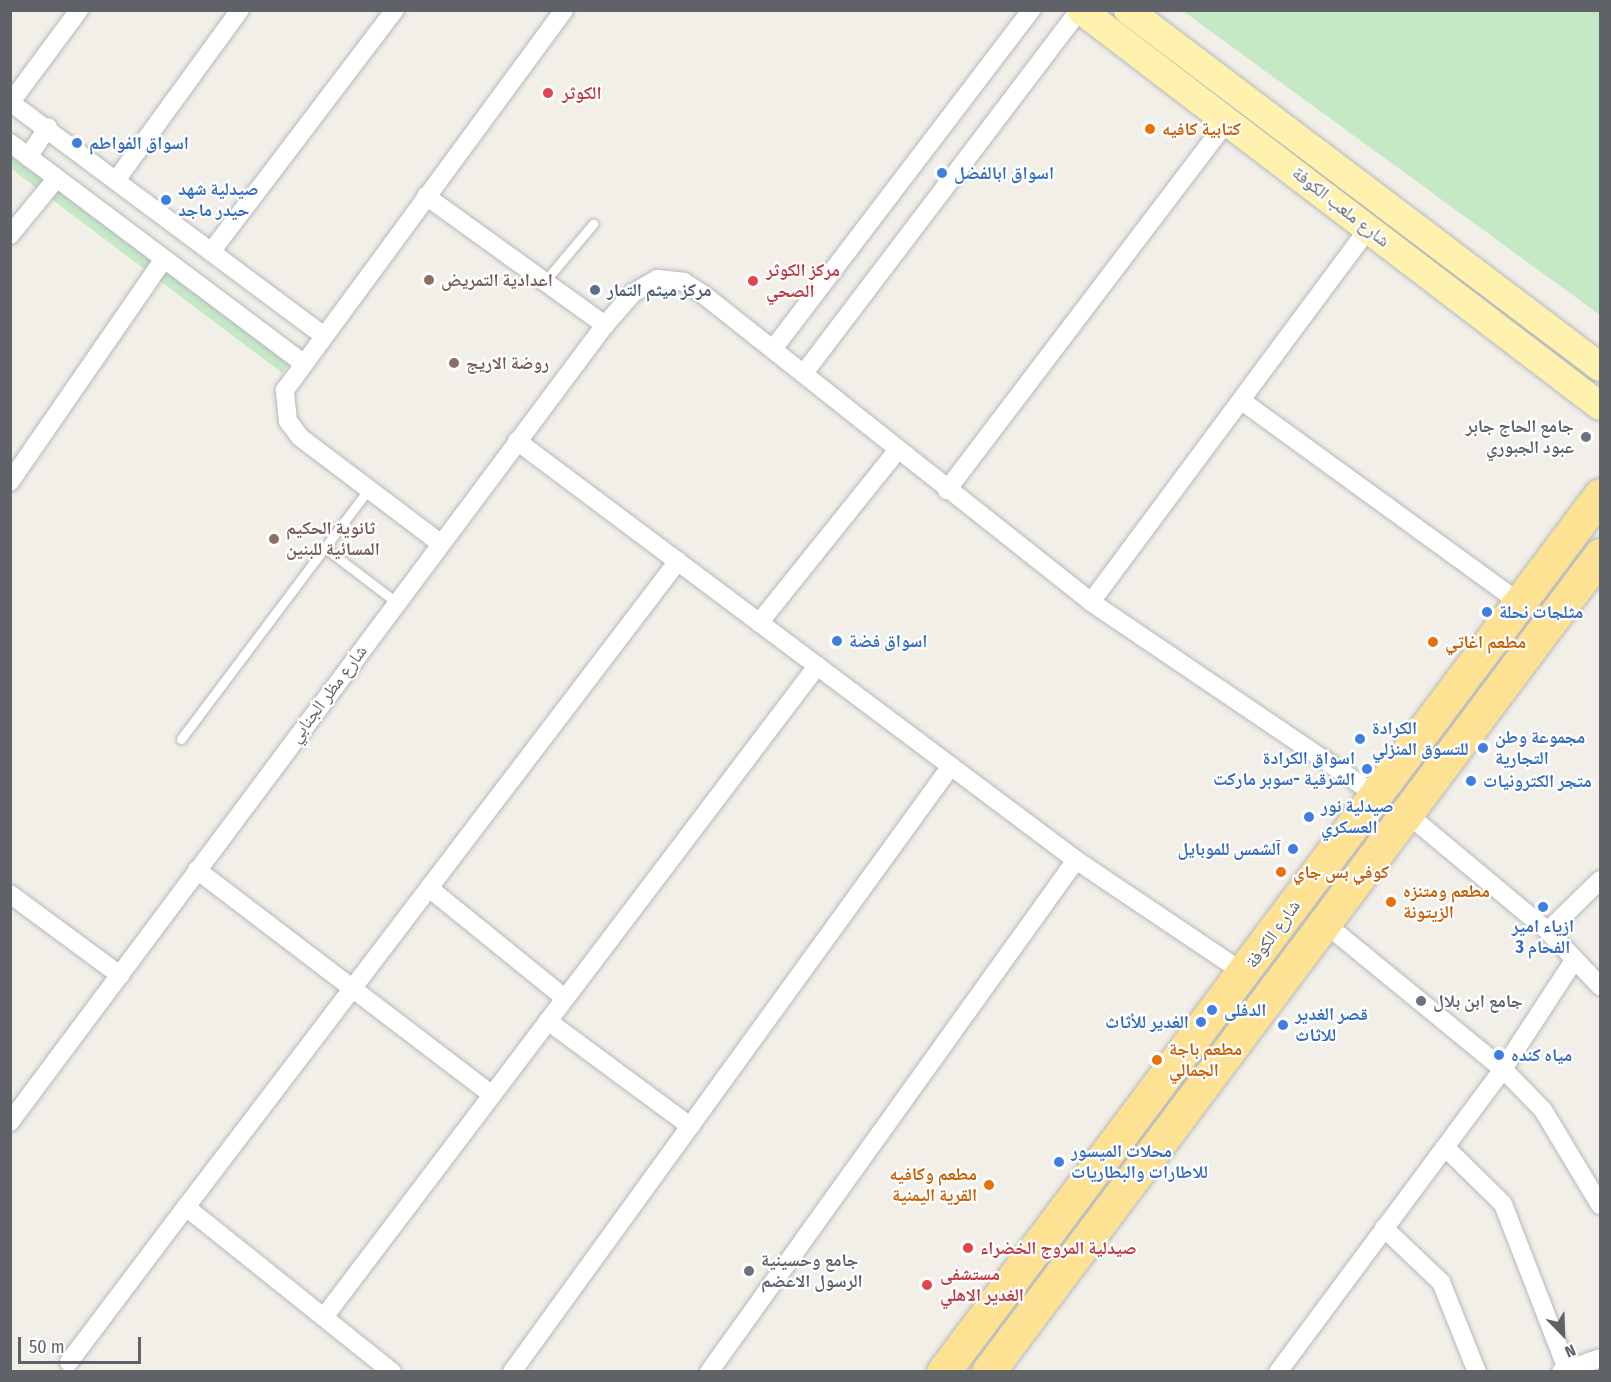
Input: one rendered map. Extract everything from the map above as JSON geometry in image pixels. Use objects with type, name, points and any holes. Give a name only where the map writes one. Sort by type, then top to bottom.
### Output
[{"type":"highway","name":"شارع الكوفة","points":[[943,1371],[1244,974],[1375,794],[1600,495]]},
{"type":"highway","name":"شارع الكوفة","points":[[997,1359],[1322,921],[1600,555]]},
{"type":"highway","points":[[997,1359],[980,1348],[1011,1281]]},
{"type":"main road","name":"شارع ملعب الكوفة","points":[[1081,10],[1149,61],[1202,82],[1600,367]]},
{"type":"main road","name":"شارع ملعب الكوفة","points":[[1128,10],[1165,38],[1229,119],[1368,229],[1600,406]]},
{"type":"main road","points":[[1149,61],[1164,54],[1165,38]]},
{"type":"street","points":[[79,10],[11,102],[48,127],[323,335]]},
{"type":"street","points":[[117,179],[240,10]]},
{"type":"street","points":[[211,252],[395,10]]},
{"type":"street","points":[[440,543],[370,487],[300,437],[288,421],[285,390],[323,335],[564,10]]},
{"type":"street","points":[[1031,10],[773,349],[897,451],[1091,602],[1375,794]]},
{"type":"street","points":[[804,373],[1081,10]]},
{"type":"street","points":[[947,490],[1229,119]]},
{"type":"street","points":[[28,157],[48,127]]},
{"type":"street","points":[[10,143],[162,262],[303,363]]},
{"type":"street","points":[[10,235],[56,179]]},
{"type":"street","points":[[426,196],[605,325]]},
{"type":"street","points":[[1091,602],[1368,229]]},
{"type":"street","points":[[10,482],[162,262]]},
{"type":"street","name":"شارع مظر الجنابي","points":[[10,1122],[440,543],[605,325],[633,293],[657,279],[684,282],[773,349]]},
{"type":"street","points":[[1242,400],[1519,602]]},
{"type":"street","points":[[517,441],[1076,860],[1244,974]]},
{"type":"street","points":[[759,622],[897,451]]},
{"type":"street","points":[[71,1368],[186,1207],[678,561]]},
{"type":"street","points":[[324,1317],[817,666]]},
{"type":"street","points":[[512,1371],[951,766]]},
{"type":"street","points":[[1405,812],[1548,931],[1600,986]]},
{"type":"street","points":[[709,1371],[1076,860]]},
{"type":"street","points":[[197,870],[492,1095]]},
{"type":"street","points":[[1548,931],[1600,880]]},
{"type":"street","points":[[429,888],[565,998]]},
{"type":"street","points":[[10,894],[120,975]]},
{"type":"street","points":[[1322,921],[1503,1069],[1543,1110],[1600,1204]]},
{"type":"street","points":[[1279,1371],[1503,1069],[1575,959]]},
{"type":"street","points":[[548,1022],[690,1126]]},
{"type":"street","points":[[1445,1148],[1503,1204],[1566,1371],[1600,1358]]},
{"type":"street","points":[[186,1207],[392,1371]]},
{"type":"street","points":[[1384,1228],[1441,1282],[1477,1371]]},
{"type":"lane","points":[[544,281],[593,224]]},
{"type":"lane","points":[[181,740],[370,487]]},
{"type":"lane","points":[[325,548],[396,602]]},
{"type":"green space","points":[[1183,11],[1600,11],[1600,315]]},
{"type":"green space","points":[[10,134],[298,351],[282,373],[10,168]]},
{"type":"place","name":"الكوثر","points":[[548,93]]},
{"type":"place","name":"كتابية كافيه","points":[[1150,129]]},
{"type":"place","name":"اسواق الفواطم","points":[[77,143]]},
{"type":"place","name":"اسواق ابالفضل","points":[[942,173]]},
{"type":"place","name":"صيدلية شهد حيدر ماجد","points":[[166,200]]},
{"type":"place","name":"اعدادية التمريض","points":[[429,280]]},
{"type":"place","name":"مركز الكوثر الصحي","points":[[753,281]]},
{"type":"place","name":"مركز ميثم التمار","points":[[595,290]]},
{"type":"place","name":"روضة الاريج","points":[[454,363]]},
{"type":"place","name":"جامع الحاج جابر عبود الجبوري","points":[[1586,437]]},
{"type":"place","name":"ثانوية الحكيم المسائية للبنين","points":[[274,539]]},
{"type":"place","name":"مثلجات نحلة","points":[[1487,612]]},
{"type":"place","name":"اسواق فضة","points":[[837,641]]},
{"type":"place","name":"مطعم اغاتي","points":[[1433,642]]},
{"type":"place","name":"الكرادة للتسوق المنزلي","points":[[1360,739]]},
{"type":"place","name":"مجموعة وطن التجارية","points":[[1483,748]]},
{"type":"place","name":"اسواق الكرادة الشرقية -سوبر ماركت","points":[[1367,769]]},
{"type":"place","name":"متجر الكترونيات","points":[[1471,781]]},
{"type":"place","name":"صيدلية نور العسكري","points":[[1309,817]]},
{"type":"place","name":"آلشمس للموبايل","points":[[1293,849]]},
{"type":"place","name":"كوفي بس جاي","points":[[1281,872]]},
{"type":"place","name":"مطعم ومتنزه الزيتونة","points":[[1391,902]]},
{"type":"place","name":"ازياء امير الفحام 3","points":[[1543,907]]},
{"type":"place","name":"جامع ابن بلال","points":[[1421,1001]]},
{"type":"place","name":"الدفلى","points":[[1212,1010]]},
{"type":"place","name":"الغدير للأثاث","points":[[1201,1022]]},
{"type":"place","name":"قصر الغدير للاثاث","points":[[1283,1025]]},
{"type":"place","name":"مياه كنده","points":[[1499,1055]]},
{"type":"place","name":"مطعم باجة الجمالي","points":[[1157,1060]]},
{"type":"place","name":"محلات الميسور للاطارات والبطاريات","points":[[1059,1162]]},
{"type":"place","name":"مطعم وكافيه القرية اليمنية","points":[[989,1185]]},
{"type":"place","name":"صيدلية المروج الخضراء","points":[[968,1248]]},
{"type":"place","name":"جامع وحسينية الرسول الاعضم","points":[[749,1271]]},
{"type":"place","name":"مستشفى الغدير الاهلي","points":[[927,1285]]}]
